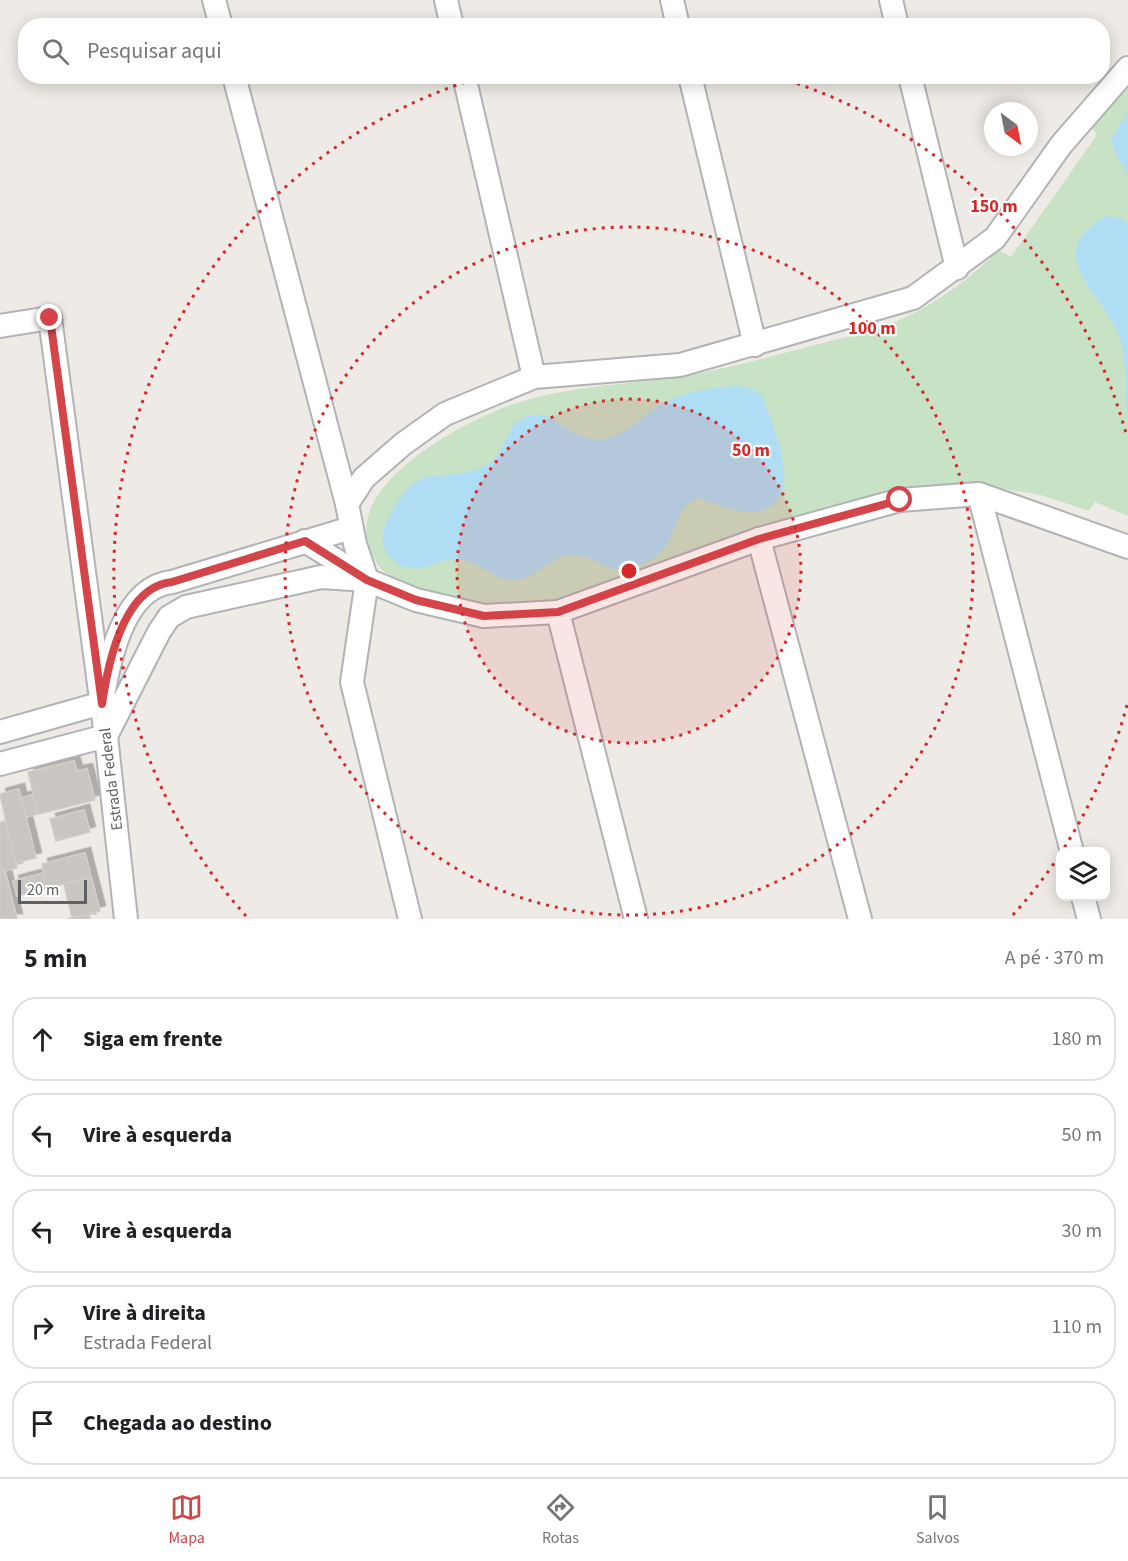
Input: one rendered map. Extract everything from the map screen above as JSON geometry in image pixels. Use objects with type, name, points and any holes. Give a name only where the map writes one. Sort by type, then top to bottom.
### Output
[{"type":"street","points":[[214,0],[219,18]]},
{"type":"street","points":[[446,0],[450,18]]},
{"type":"street","points":[[672,0],[676,18]]},
{"type":"street","points":[[891,0],[895,18]]},
{"type":"street","points":[[347,504],[364,478],[403,444],[445,414],[534,377],[680,364],[755,345],[913,298],[996,238],[1061,145],[1128,68]]},
{"type":"street","points":[[236,84],[347,504],[351,528],[367,580],[352,682],[410,919]]},
{"type":"street","points":[[466,84],[534,377]]},
{"type":"street","points":[[692,84],[755,345]]},
{"type":"street","points":[[912,84],[957,268]]},
{"type":"street","name":"Estrada Federal","points":[[0,326],[50,318],[102,704],[126,919]]},
{"type":"street","points":[[305,541],[367,580],[416,600],[484,616],[558,612],[759,539],[900,500],[979,494],[1128,547]]},
{"type":"street","points":[[979,494],[1071,847]]},
{"type":"street","points":[[0,732],[102,704],[110,656],[134,607],[144,594],[159,583],[172,582],[351,528]]},
{"type":"street","points":[[759,539],[860,919]]},
{"type":"street","points":[[0,764],[106,736],[159,632],[170,618],[186,607],[321,578],[367,580]]},
{"type":"street","points":[[558,612],[636,919]]},
{"type":"street","points":[[1084,901],[1089,919]]},
{"type":"green space","points":[[1128,86],[1128,516],[1095,502],[1089,511],[1041,495],[987,486],[577,596],[515,605],[467,602],[419,589],[388,575],[375,561],[368,543],[367,520],[377,498],[393,477],[441,440],[491,413],[552,394],[679,377],[869,331],[914,313],[945,295],[999,250],[1011,257],[1097,135],[1091,126]]},
{"type":"water","points":[[1128,112],[1128,175],[1116,154],[1111,139]]},
{"type":"water","points":[[1107,216],[1122,219],[1128,226],[1128,421],[1124,358],[1120,338],[1082,274],[1076,259],[1077,244],[1087,230]]},
{"type":"water","points":[[739,386],[755,390],[762,396],[783,460],[782,492],[774,504],[760,511],[744,512],[697,498],[680,515],[661,553],[650,561],[625,569],[616,569],[573,555],[558,558],[524,578],[508,580],[493,575],[473,563],[458,559],[445,560],[416,569],[410,568],[395,562],[386,552],[383,538],[385,526],[402,496],[412,485],[432,476],[468,472],[491,463],[501,450],[512,427],[525,417],[545,416],[584,437],[608,438],[622,433],[657,407],[686,394],[707,389]]},
{"type":"building","points":[[74,761],[77,771],[87,769],[95,800],[38,814],[28,772]]},
{"type":"building","points":[[19,789],[36,858],[15,863],[0,794]]},
{"type":"building","points":[[33,795],[38,814],[26,817],[21,798]]},
{"type":"building","points":[[84,810],[90,832],[56,841],[50,819]]},
{"type":"building","points":[[5,821],[17,868],[0,872],[0,822]]},
{"type":"building","points":[[85,853],[91,877],[28,893],[24,878],[44,873],[42,864]]},
{"type":"building","points":[[5,871],[17,919],[0,919],[0,872]]},
{"type":"building","points":[[91,877],[100,911],[72,918],[64,884]]},
{"type":"building","points":[[24,878],[28,893],[17,896],[13,881]]},
{"type":"building","points":[[89,914],[90,919],[67,919],[72,918]]},
{"type":"route","points":[[50,318],[102,704],[110,656],[134,607],[144,594],[159,583],[172,582],[305,541],[367,580],[416,600],[484,616],[558,612],[759,539],[900,500]]}]
